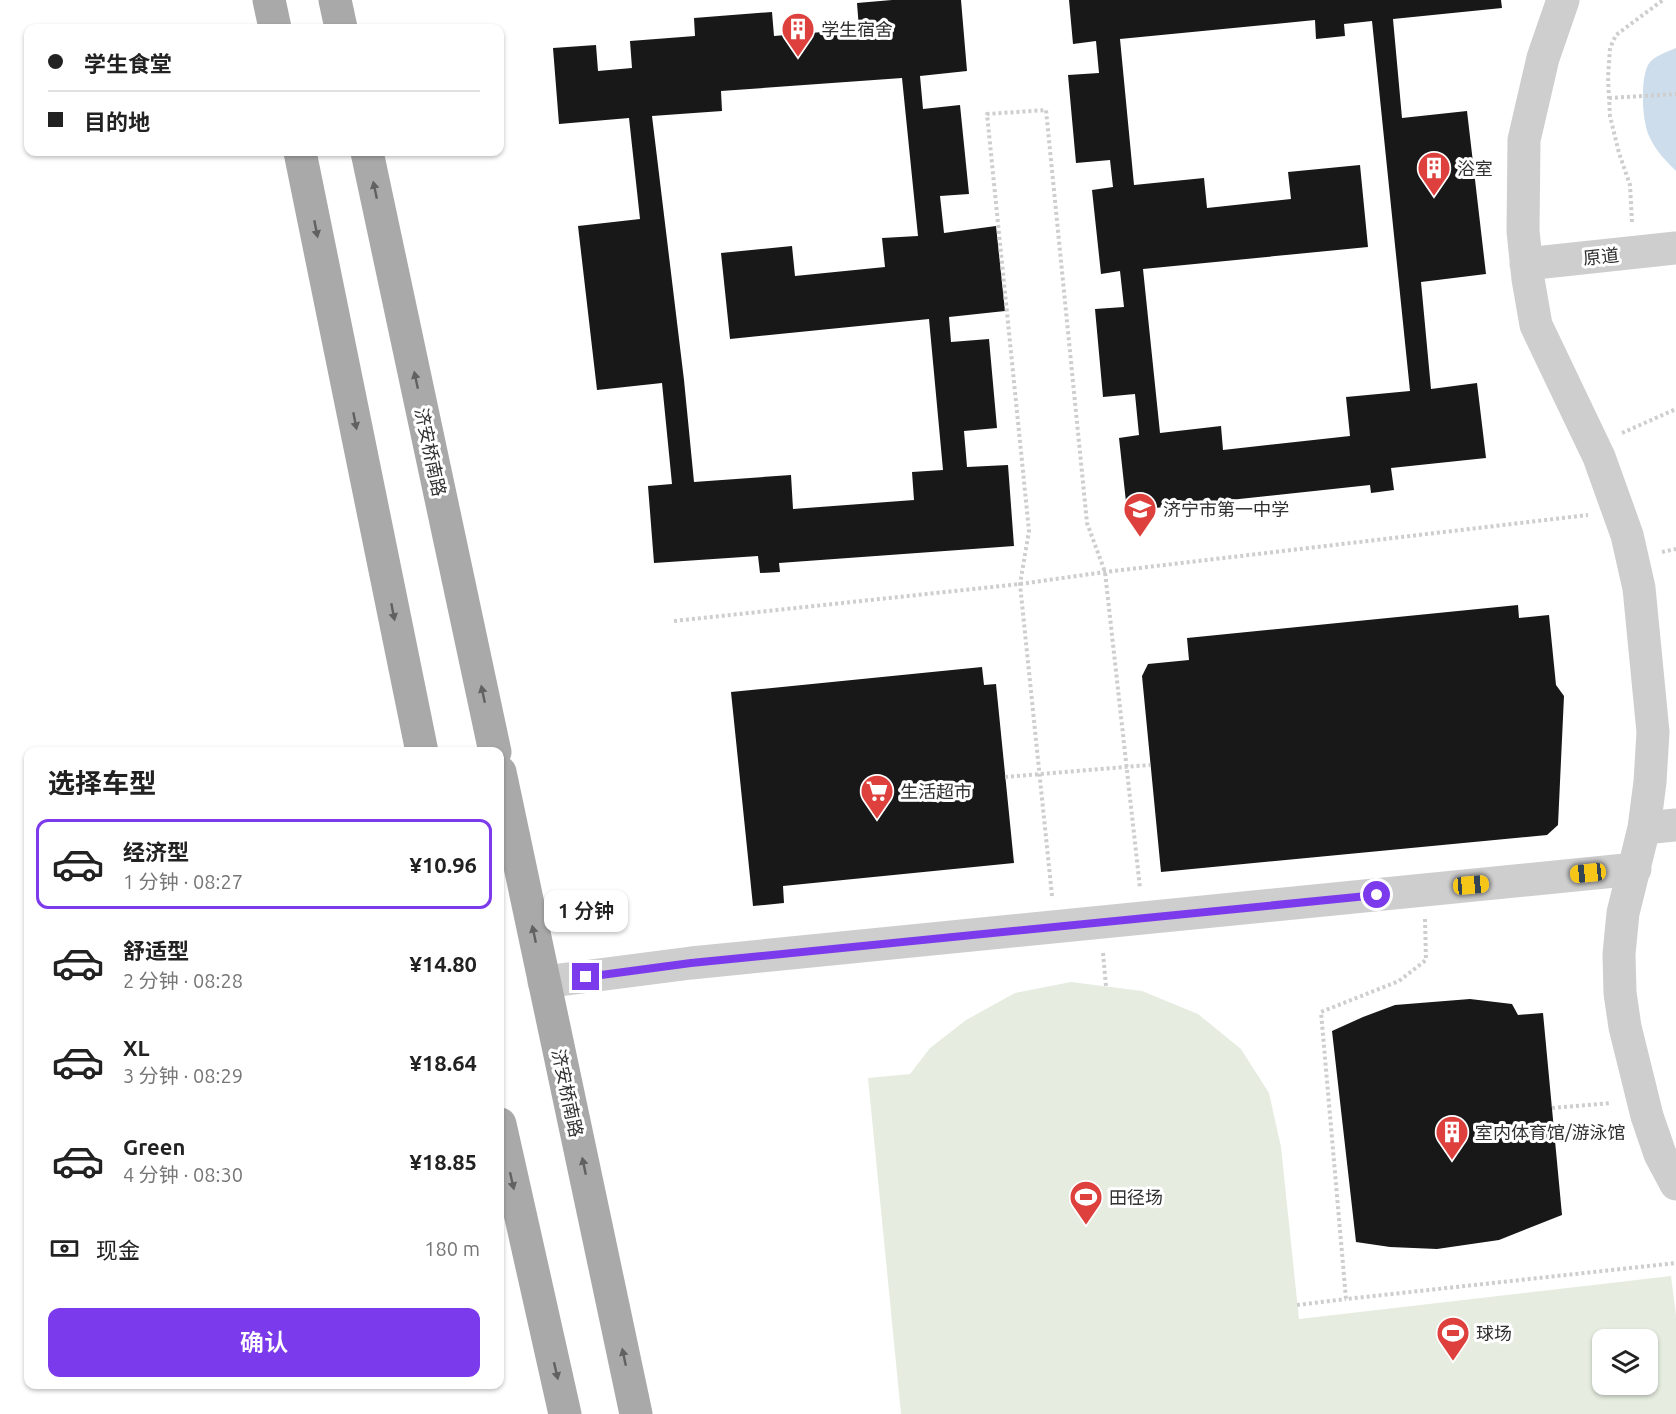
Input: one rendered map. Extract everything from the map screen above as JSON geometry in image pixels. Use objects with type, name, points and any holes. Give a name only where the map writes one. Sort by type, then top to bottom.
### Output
[{"type":"main road","points":[[269,0],[274,24]]},
{"type":"main road","points":[[335,0],[340,24]]},
{"type":"main road","points":[[301,156],[421,747]]},
{"type":"main road","name":"济安桥南路","points":[[368,156],[494,747]]},
{"type":"main road","name":"济安桥南路","points":[[504,791],[636,1414]]},
{"type":"main road","points":[[504,1142],[565,1414]]},
{"type":"street","points":[[1563,0],[1543,58],[1524,140],[1523,231],[1526,264],[1536,326],[1595,446],[1619,512],[1639,588],[1653,732],[1650,782],[1660,827],[1635,869],[1623,913],[1619,954],[1620,993],[1625,1028],[1644,1101],[1660,1154],[1676,1184]]},
{"type":"street","name":"原道","points":[[1526,264],[1676,248]]},
{"type":"street","points":[[544,982],[691,963],[1635,869]]},
{"type":"path","points":[[1635,252],[1630,185],[1610,116],[1610,48],[1616,35],[1663,0]]},
{"type":"path","points":[[1609,98],[1676,93]]},
{"type":"path","points":[[1055,927],[1020,584],[1029,531],[987,114],[1046,110],[1087,523],[1105,572],[1143,918]]},
{"type":"path","points":[[1595,446],[1676,409]]},
{"type":"path","points":[[675,621],[1020,584],[1619,512]]},
{"type":"path","points":[[1005,777],[1150,765]]},
{"type":"path","points":[[1346,1299],[1321,1012],[1399,981],[1426,960],[1424,890]]},
{"type":"path","points":[[1552,1108],[1644,1101]]},
{"type":"path","points":[[1297,1305],[1676,1263]]},
{"type":"shaded area","name":"田径场","points":[[1071,982],[1142,991],[1198,1014],[1241,1049],[1269,1093],[1281,1147],[1299,1319],[1671,1276],[1676,1315],[1676,1414],[901,1414],[868,1078],[910,1074],[930,1048],[966,1020],[1015,993]]},
{"type":"water","points":[[1676,48],[1676,171],[1658,152],[1650,138],[1645,122],[1643,102],[1645,72],[1648,65],[1657,57]]},
{"type":"building","points":[[892,0],[961,0],[967,71],[920,76],[923,109],[960,105],[969,194],[940,196],[944,233],[996,226],[1005,311],[949,317],[951,342],[989,339],[997,428],[964,431],[967,467],[1008,465],[1014,546],[779,563],[780,572],[760,573],[758,556],[654,563],[648,486],[672,484],[662,383],[597,390],[578,226],[640,219],[629,118],[559,124],[553,48],[596,45],[598,71],[632,68],[630,41],[695,36],[694,18],[772,12],[774,36],[859,29],[857,3]],"holes":[[[902,78],[918,236],[882,238],[885,267],[795,276],[792,246],[721,253],[730,339],[929,319],[943,470],[912,472],[914,500],[793,509],[791,475],[694,482],[652,116],[722,111],[721,91]]]},
{"type":"building","points":[[1069,0],[1501,0],[1502,8],[1393,19],[1402,118],[1467,111],[1486,274],[1421,282],[1431,389],[1477,383],[1486,458],[1391,468],[1394,490],[1371,493],[1370,485],[1127,511],[1119,438],[1139,435],[1135,394],[1103,397],[1095,309],[1124,307],[1120,271],[1101,274],[1092,190],[1113,187],[1110,160],[1076,163],[1068,75],[1099,73],[1096,41],[1073,44]],"holes":[[[1315,20],[1316,39],[1345,36],[1344,24],[1372,21],[1410,391],[1346,397],[1350,436],[1223,450],[1221,426],[1160,433],[1143,269],[1368,247],[1360,165],[1288,172],[1291,199],[1207,208],[1204,178],[1134,185],[1120,39]]]},
{"type":"building","points":[[1518,605],[1519,618],[1549,615],[1556,685],[1564,696],[1558,825],[1547,835],[1161,872],[1142,676],[1148,664],[1189,660],[1187,638]]},
{"type":"building","name":"生活超市","points":[[982,667],[984,685],[996,684],[1014,863],[783,886],[784,903],[753,906],[731,692]]},
{"type":"building","name":"室内体育馆/游泳馆","points":[[1470,999],[1512,1004],[1518,1015],[1543,1013],[1562,1215],[1499,1240],[1437,1249],[1390,1247],[1356,1242],[1332,1031],[1395,1005]]},
{"type":"place","name":"学生宿舍","points":[[798,58]]},
{"type":"place","name":"浴室","points":[[1434,197]]},
{"type":"place","name":"济宁市第一中学","points":[[1140,538]]},
{"type":"place","name":"生活超市","points":[[877,820]]},
{"type":"place","name":"室内体育馆/游泳馆","points":[[1452,1161]]},
{"type":"place","name":"田径场","points":[[1086,1226]]},
{"type":"place","name":"球场","points":[[1453,1362]]},
{"type":"route","points":[[586,977],[691,963],[1377,895]]}]
